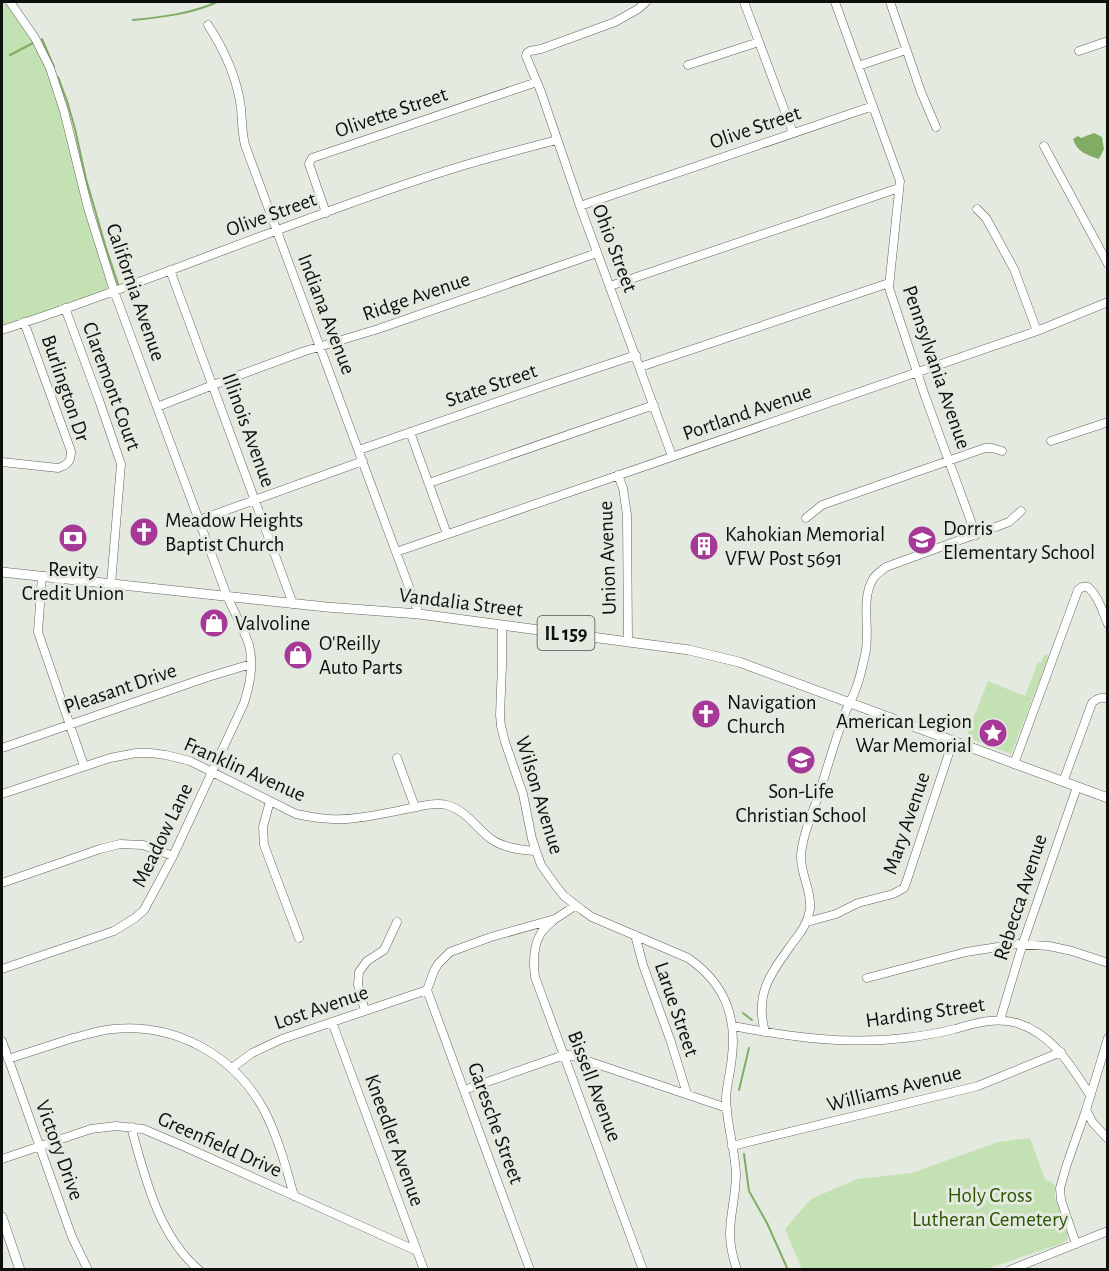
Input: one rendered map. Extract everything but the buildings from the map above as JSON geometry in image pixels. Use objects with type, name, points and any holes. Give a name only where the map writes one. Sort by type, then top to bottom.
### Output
[{"type":"main road","name":"Vandalia Street","points":[[2,572],[326,608],[419,614],[689,650],[739,662],[1107,798]]},
{"type":"main road","points":[[2,1217],[20,1269]]},
{"type":"street","name":"California Avenue","points":[[10,2],[35,38],[50,68],[88,208],[114,291],[228,596]]},
{"type":"street","name":"Ohio Street","points":[[646,2],[615,22],[530,51],[526,56],[672,456]]},
{"type":"street","points":[[744,2],[793,133]]},
{"type":"street","name":"Pennsylvania Avenue","points":[[835,2],[900,181],[890,291],[976,535]]},
{"type":"street","points":[[890,2],[921,92],[936,127]]},
{"type":"street","name":"Indiana Avenue","points":[[208,26],[223,49],[232,71],[241,107],[244,145],[419,614]]},
{"type":"street","points":[[1079,51],[1107,41]]},
{"type":"street","points":[[688,65],[759,42]]},
{"type":"street","points":[[858,66],[906,50]]},
{"type":"street","name":"Olivette Street","points":[[326,213],[309,164],[312,158],[537,82]]},
{"type":"street","name":"Olive Street","points":[[580,206],[873,106]]},
{"type":"street","name":"Olive Street","points":[[2,330],[464,165],[557,140]]},
{"type":"street","points":[[1044,146],[1107,264]]},
{"type":"street","points":[[610,286],[899,188]]},
{"type":"street","points":[[977,208],[986,218],[1014,269],[1037,331]]},
{"type":"street","name":"Ridge Avenue","points":[[158,407],[302,352],[389,325],[597,253]]},
{"type":"street","name":"Illinois Avenue","points":[[170,270],[293,603]]},
{"type":"street","points":[[640,367],[890,283]]},
{"type":"street","name":"Portland Avenue","points":[[396,552],[1037,331],[1107,302]]},
{"type":"street","name":"Claremont Court","points":[[65,308],[121,464],[111,584]]},
{"type":"street","name":"Burlington Dr","points":[[2,462],[58,468],[66,465],[71,459],[71,450],[24,322]]},
{"type":"street","name":"State Street","points":[[359,450],[636,355]]},
{"type":"street","points":[[429,483],[654,405]]},
{"type":"street","points":[[1051,441],[1107,422]]},
{"type":"street","points":[[410,432],[447,534]]},
{"type":"street","points":[[806,519],[822,505],[950,460],[985,448],[1002,451]]},
{"type":"street","points":[[199,520],[363,461]]},
{"type":"street","name":"Union Avenue","points":[[618,475],[627,515],[628,641]]},
{"type":"street","points":[[765,1032],[761,1003],[766,984],[807,922],[810,904],[801,862],[804,839],[849,704],[856,690],[867,650],[867,603],[869,588],[874,577],[886,567],[1009,522],[1021,512]]},
{"type":"street","points":[[42,576],[38,632],[84,766]]},
{"type":"street","points":[[1014,764],[1078,590],[1088,587],[1093,592],[1107,624]]},
{"type":"street","name":"Meadow Lane","points":[[2,969],[114,931],[144,910],[173,856],[244,703],[250,678],[249,645],[228,596]]},
{"type":"street","name":"Wilson Avenue","points":[[502,625],[501,726],[523,794],[532,839],[548,875],[575,906],[592,917],[688,958],[703,969],[719,988],[725,1000],[733,1026],[733,1053],[726,1108],[735,1170],[736,1186],[730,1234],[737,1269]]},
{"type":"street","name":"Pleasant Drive","points":[[2,748],[70,723],[251,664]]},
{"type":"street","points":[[1063,782],[1092,703],[1096,699],[1107,698]]},
{"type":"street","name":"Mary Avenue","points":[[807,922],[836,914],[858,903],[893,894],[904,888],[953,741]]},
{"type":"street","name":"Franklin Avenue","points":[[2,794],[122,755],[152,753],[178,757],[296,814],[328,819],[355,819],[436,804],[454,807],[491,838],[514,849],[536,851]]},
{"type":"street","points":[[397,758],[414,807]]},
{"type":"street","name":"Rebecca Avenue","points":[[1000,1020],[1023,944],[1077,787]]},
{"type":"street","points":[[270,801],[263,826],[264,845],[299,938]]},
{"type":"street","points":[[2,883],[120,844],[143,845],[173,856]]},
{"type":"street","points":[[427,990],[438,964],[450,952],[491,937],[555,919],[575,906]]},
{"type":"street","name":"Bissell Avenue","points":[[555,919],[542,931],[537,941],[533,959],[535,977],[643,1269]]},
{"type":"street","points":[[365,1011],[358,985],[359,972],[367,961],[384,950],[397,922]]},
{"type":"street","name":"Larue Street","points":[[634,935],[687,1094]]},
{"type":"street","points":[[867,978],[966,952],[1023,944],[1072,951],[1107,963]]},
{"type":"street","name":"Lost Avenue","points":[[232,1068],[252,1053],[282,1039],[427,990]]},
{"type":"street","name":"Garesche Street","points":[[427,990],[530,1269]]},
{"type":"street","name":"Harding Street","points":[[733,1026],[824,1039],[879,1040],[929,1034],[977,1022],[1000,1020],[1032,1029],[1049,1041],[1061,1052],[1090,1095]]},
{"type":"street","name":"Kneedler Avenue","points":[[332,1022],[424,1269]]},
{"type":"street","points":[[8,1059],[110,1029],[161,1031],[190,1040],[232,1068],[254,1094],[267,1116],[281,1151],[294,1196]]},
{"type":"street","points":[[1076,1244],[1060,1191],[1066,1164],[1086,1110],[1107,1038]]},
{"type":"street","name":"Victory Drive","points":[[2,1041],[72,1237],[88,1269]]},
{"type":"street","name":"Williams Avenue","points":[[732,1146],[978,1086],[1061,1052]]},
{"type":"street","points":[[464,1090],[564,1055],[570,1055],[726,1108]]},
{"type":"street","points":[[1086,1110],[1093,1123],[1107,1139]]},
{"type":"street","points":[[131,1127],[148,1185],[166,1228],[183,1253],[199,1269]]},
{"type":"street","name":"Greenfield Drive","points":[[2,1159],[91,1129],[131,1127],[156,1134],[417,1251]]},
{"type":"street","points":[[1010,1269],[1107,1231]]},
{"type":"green space","points":[[2,2],[10,2],[39,45],[59,96],[114,291],[2,329]]},
{"type":"green space","points":[[1045,654],[1049,656],[1011,754],[966,737],[988,681],[1025,696],[1038,662],[1041,663]]},
{"type":"green space","name":"Holy Cross Lutheran Cemetery","points":[[1030,1138],[1045,1179],[1055,1185],[1055,1198],[1068,1235],[1068,1239],[1063,1243],[986,1269],[802,1269],[785,1229],[811,1199],[857,1179],[912,1173],[998,1142]]},
{"type":"shaded area","points":[[1094,133],[1102,137],[1104,149],[1099,159],[1080,150],[1073,139]]},
{"type":"waterway","points":[[133,20],[187,12],[217,2]]},
{"type":"waterway","points":[[42,39],[54,67]]},
{"type":"waterway","points":[[10,55],[33,43]]},
{"type":"waterway","points":[[58,77],[67,101],[86,179],[118,284]]},
{"type":"waterway","points":[[743,1013],[752,1020]]},
{"type":"waterway","points":[[739,1090],[749,1048]]},
{"type":"waterway","points":[[744,1154],[749,1191],[767,1223],[788,1270]]},
{"type":"place","name":"Meadow Heights Baptist Church","points":[[144,532]]},
{"type":"place","name":"Revity Credit Union","points":[[73,538]]},
{"type":"place","name":"Dorris Elementary School","points":[[922,540]]},
{"type":"place","name":"Kahokian Memorial VFW Post 5691","points":[[704,546]]},
{"type":"place","name":"Valvoline","points":[[214,623]]},
{"type":"place","name":"O'Reilly Auto Parts","points":[[298,655]]},
{"type":"place","name":"Navigation Church","points":[[706,714]]},
{"type":"place","name":"American Legion War Memorial","points":[[993,733]]},
{"type":"place","name":"Son-Life Christian School","points":[[801,760]]}]
